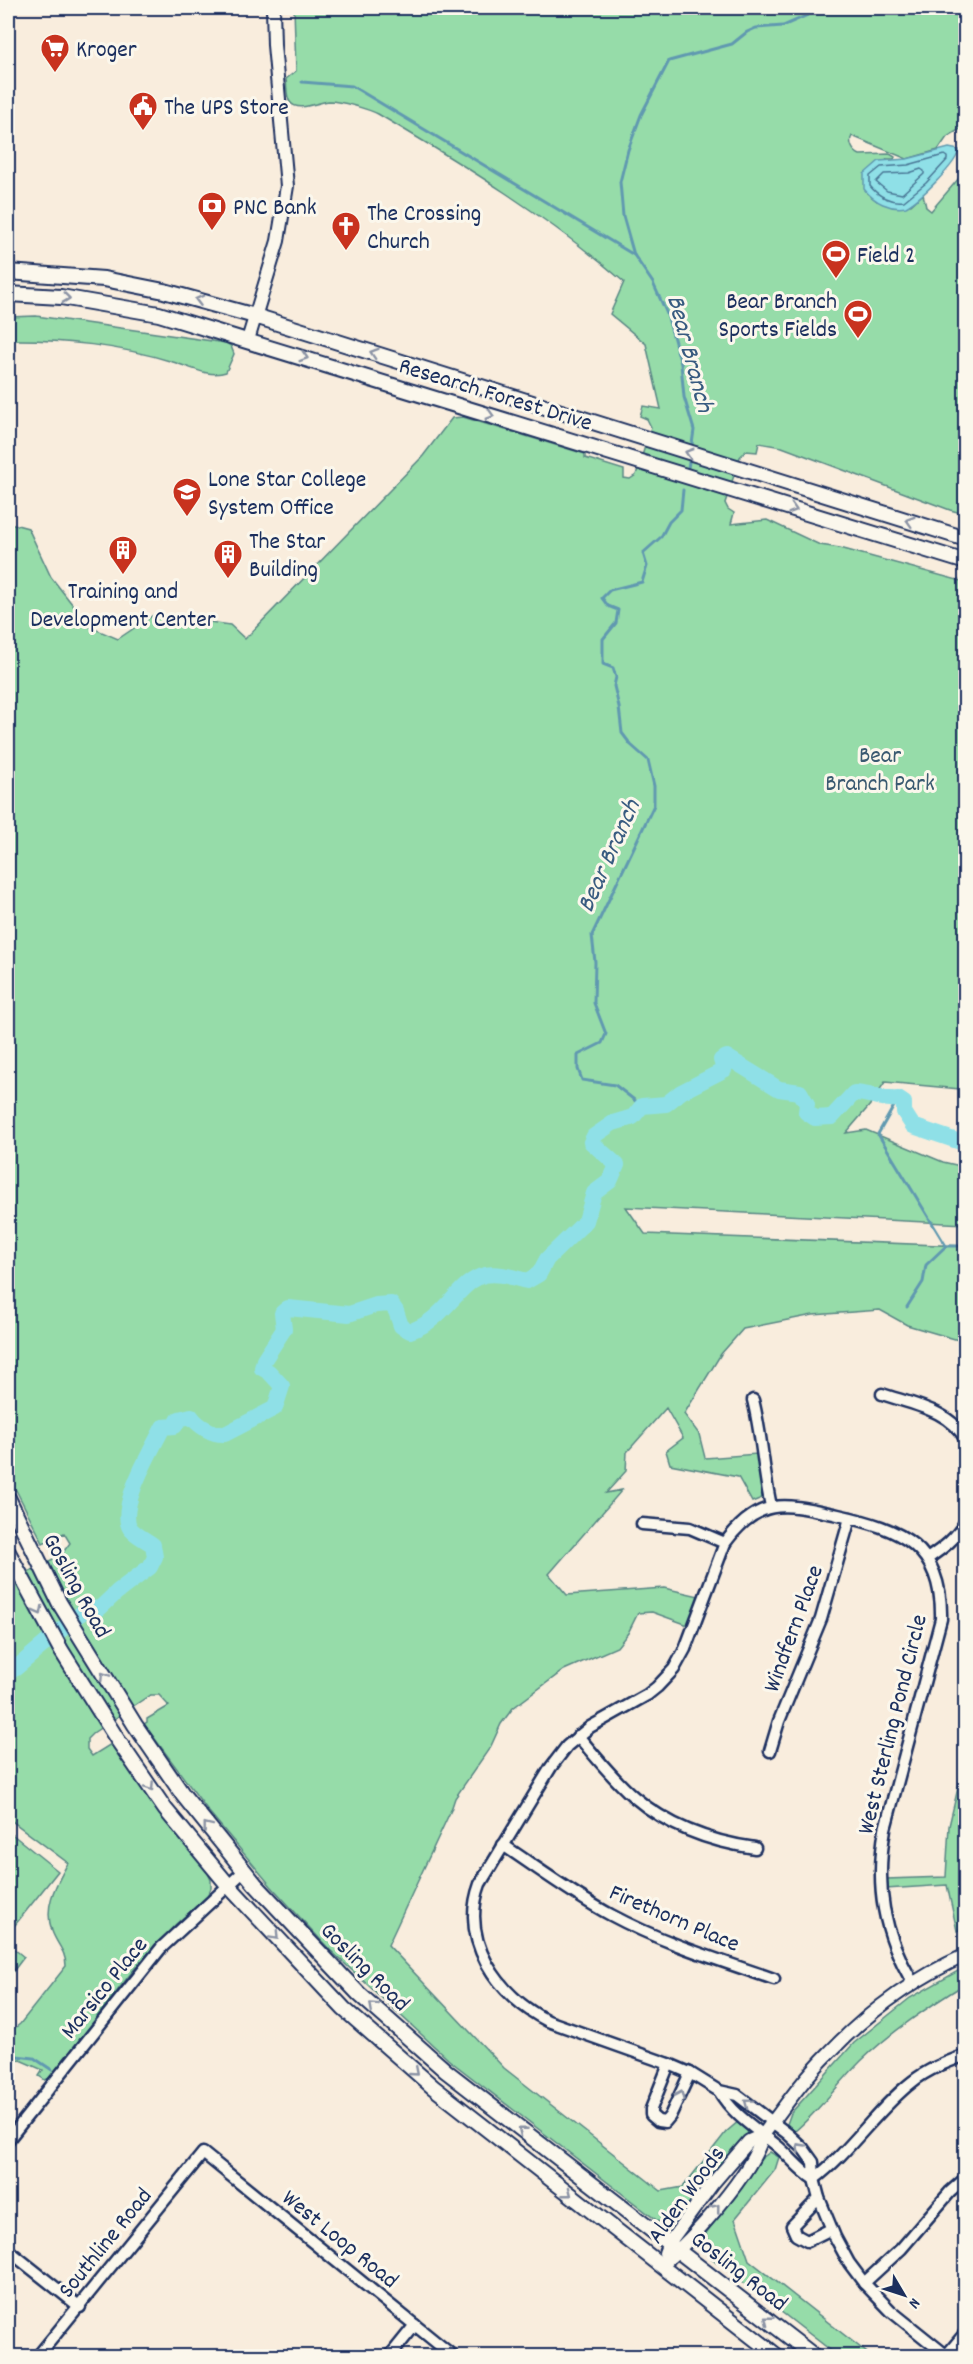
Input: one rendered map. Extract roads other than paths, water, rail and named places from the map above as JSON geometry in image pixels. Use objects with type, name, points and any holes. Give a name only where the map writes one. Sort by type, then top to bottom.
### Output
[{"type":"main road","name":"Research Forest Drive","points":[[8,272],[104,279],[164,291],[255,316],[745,471],[966,538]]},
{"type":"main road","name":"Research Forest Drive","points":[[8,294],[61,297],[159,314],[966,562]]},
{"type":"main road","name":"Gosling Road","points":[[8,1498],[32,1549],[80,1639],[183,1795],[243,1872],[359,1994],[446,2071],[814,2356]]},
{"type":"main road","name":"Gosling Road","points":[[9,1556],[61,1650],[117,1739],[165,1809],[228,1885],[344,2009],[433,2087],[777,2356]]},
{"type":"street","points":[[248,340],[278,241],[287,186],[274,45],[273,8]]},
{"type":"street","points":[[882,1394],[934,1412],[955,1426],[966,1441]]},
{"type":"street","points":[[753,1400],[760,1427],[765,1477],[771,1506],[746,1519],[724,1543],[675,1669],[657,1688],[578,1736],[557,1757],[486,1873],[474,1905],[473,1921],[478,1943],[496,1978],[519,2002],[548,2021],[690,2073],[719,2091],[737,2095],[772,2122],[803,2148],[813,2162],[814,2179],[819,2198],[831,2229],[846,2257],[864,2283],[908,2326],[947,2356],[966,2332]]},
{"type":"street","name":"West Sterling Pond Circle","points":[[771,1506],[784,1504],[797,1506],[894,1531],[906,1538],[927,1559],[936,1575],[940,1590],[941,1619],[885,1829],[881,1855],[883,1905],[889,1932],[896,1953],[913,1983]]},
{"type":"street","name":"Windfern Place","points":[[770,1751],[779,1721],[821,1619],[850,1518]]},
{"type":"street","points":[[927,1559],[949,1544],[966,1521]]},
{"type":"street","points":[[642,1524],[690,1528],[724,1543]]},
{"type":"street","points":[[578,1736],[621,1785],[664,1818],[730,1845],[755,1848]]},
{"type":"street","name":"Firethorn Place","points":[[503,1845],[614,1917],[660,1939],[774,1979]]},
{"type":"street","name":"Marsico Place","points":[[8,2140],[161,1948],[243,1872]]},
{"type":"street","name":"Alden Woods","points":[[674,2247],[691,2240],[727,2195],[759,2149],[763,2135],[772,2122],[804,2081],[834,2048],[866,2019],[913,1983],[966,1955]]},
{"type":"street","points":[[814,2179],[831,2167],[914,2080],[966,2055]]},
{"type":"street","points":[[669,2064],[651,2109],[651,2115],[658,2121],[665,2122],[670,2116],[690,2073]]},
{"type":"street","points":[[719,2091],[728,2106],[789,2157],[800,2171],[814,2179]]},
{"type":"street","name":"Alden Woods","points":[[661,2265],[713,2183],[749,2141],[763,2135]]},
{"type":"street","name":"Southline Road","points":[[38,2356],[80,2307],[202,2153]]},
{"type":"street","name":"West Loop Road","points":[[202,2153],[453,2356]]},
{"type":"street","points":[[864,2283],[901,2249],[950,2192],[966,2178]]},
{"type":"street","points":[[819,2198],[801,2214],[792,2226],[796,2235],[807,2241],[831,2229]]},
{"type":"street","points":[[8,2250],[80,2307]]},
{"type":"street","points":[[390,2356],[415,2325]]},
{"type":"water","points":[[949,148],[959,150],[952,164],[928,190],[906,207],[883,204],[864,189],[864,174],[879,161],[907,159]]},
{"type":"waterway","name":"Bear Branch","points":[[692,444],[694,430],[684,397],[681,364],[667,314],[653,283],[634,255],[623,216],[620,182],[628,150],[641,115],[669,61],[732,44],[756,28],[783,26],[824,8]]},
{"type":"waterway","name":"Bear Branch","points":[[923,8],[943,8],[966,14]]},
{"type":"waterway","points":[[302,82],[352,86],[634,255]]},
{"type":"waterway","name":"Bear Branch","points":[[688,468],[689,462]]},
{"type":"waterway","name":"Bear Branch","points":[[642,1106],[615,1085],[582,1080],[578,1069],[578,1055],[602,1043],[606,1034],[594,1003],[595,962],[592,935],[654,805],[654,786],[648,760],[631,745],[622,733],[614,686],[616,677],[613,668],[603,664],[603,639],[616,623],[618,610],[608,606],[602,598],[610,590],[642,582],[647,566],[643,553],[661,537],[669,522],[681,510],[683,490]]},
{"type":"waterway","points":[[8,1672],[16,1668],[85,1610],[100,1608],[150,1567],[155,1557],[153,1545],[130,1528],[127,1518],[128,1506],[138,1477],[163,1427],[175,1426],[179,1419],[191,1416],[206,1429],[225,1434],[275,1408],[282,1386],[262,1368],[264,1360],[284,1329],[282,1313],[288,1308],[349,1314],[376,1305],[391,1304],[401,1326],[410,1331],[433,1319],[475,1279],[496,1274],[527,1281],[539,1274],[547,1259],[586,1221],[594,1193],[610,1181],[617,1165],[591,1142],[594,1136],[613,1123],[633,1117],[642,1106],[666,1104],[681,1092],[724,1070],[721,1060],[727,1057],[779,1089],[800,1092],[807,1104],[806,1112],[815,1118],[832,1117],[854,1093],[898,1099],[904,1103],[904,1112],[913,1126],[966,1144]]},
{"type":"waterway","points":[[898,1099],[878,1134],[946,1246],[966,1246]]},
{"type":"waterway","points":[[907,1307],[923,1282],[926,1265],[946,1246]]},
{"type":"waterway","points":[[8,2055],[34,2058],[52,2070]]},
{"type":"place","name":"Kroger","points":[[55,74]]},
{"type":"place","name":"The UPS Store","points":[[143,132]]},
{"type":"place","name":"PNC Bank","points":[[212,232]]},
{"type":"place","name":"The Crossing Church","points":[[346,252]]},
{"type":"place","name":"Field 2","points":[[836,280]]},
{"type":"place","name":"Bear Branch Sports Fields","points":[[858,340]]},
{"type":"place","name":"Lone Star College System Office","points":[[187,518]]},
{"type":"place","name":"Training and Development Center","points":[[123,576]]},
{"type":"place","name":"The Star Building","points":[[228,580]]},
{"type":"park label","name":"Bear Branch Park","points":[[880,768]]}]
